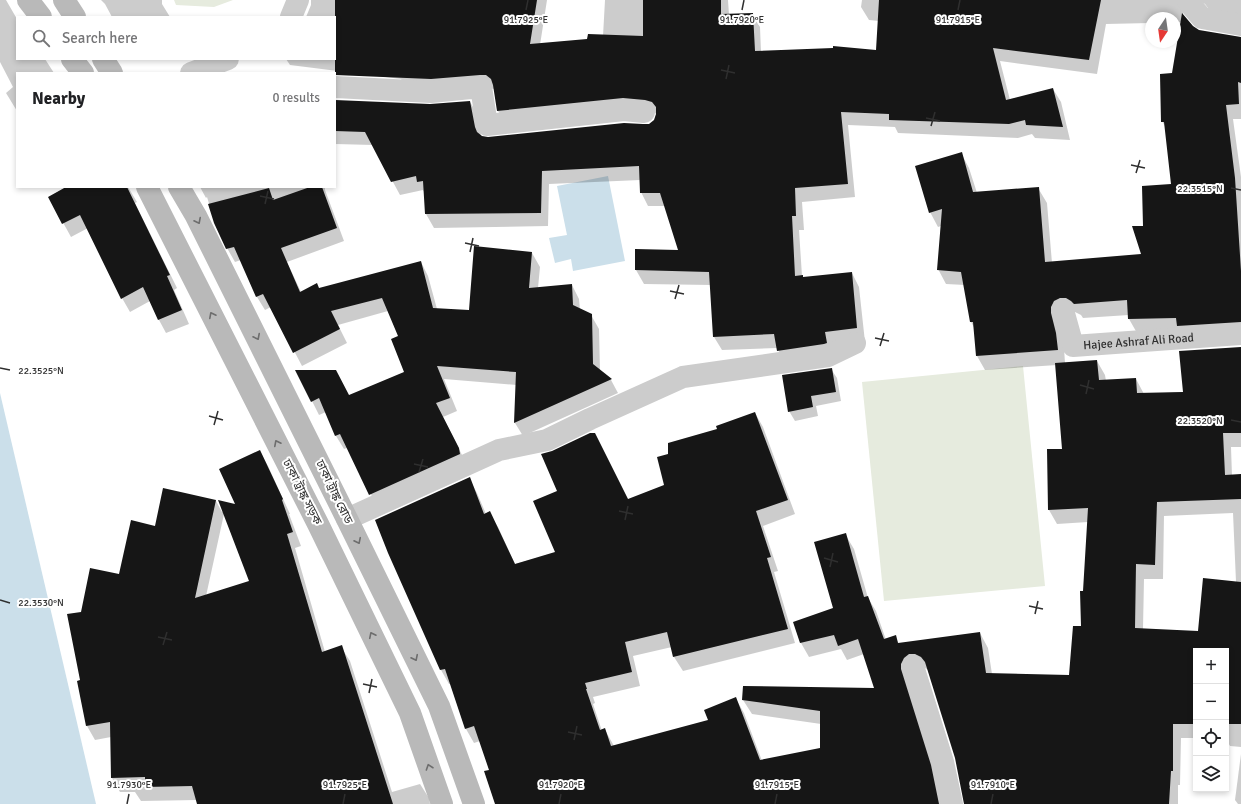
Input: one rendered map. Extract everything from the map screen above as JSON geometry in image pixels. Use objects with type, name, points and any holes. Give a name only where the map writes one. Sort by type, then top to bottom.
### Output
[{"type":"main road","points":[[28,0],[40,16]]},
{"type":"main road","points":[[64,0],[75,16]]},
{"type":"main road","points":[[73,60],[82,72]]},
{"type":"main road","points":[[104,60],[111,72]]},
{"type":"main road","name":"ঢাকা ট্রাঙ্ক সড়ক","points":[[148,188],[318,524],[410,713],[442,804]]},
{"type":"main road","name":"ঢাকা ট্রাঙ্ক রোড","points":[[180,188],[196,216],[439,706],[474,804]]},
{"type":"street","points":[[291,16],[298,0]]},
{"type":"street","points":[[1188,0],[1202,18],[1241,25]]},
{"type":"street","points":[[194,72],[225,60]]},
{"type":"street","points":[[336,86],[431,92],[481,87],[487,125],[624,110],[644,112]]},
{"type":"street","name":"Hajee Ashraf Ali Road","points":[[1063,310],[1073,346],[1241,334]]},
{"type":"street","points":[[347,519],[499,450],[547,440],[590,418],[683,377],[828,356],[855,343]]},
{"type":"street","points":[[913,666],[943,762],[952,804]]},
{"type":"shaded area","points":[[174,0],[233,0],[214,7],[176,5]]},
{"type":"shaded area","points":[[1023,366],[1045,586],[884,601],[862,382]]},
{"type":"water","points":[[608,176],[625,261],[573,271],[571,259],[555,263],[549,238],[567,235],[557,186]]},
{"type":"water","points":[[0,393],[96,804],[0,804]]},
{"type":"building","points":[[335,0],[537,0],[530,44],[587,39],[588,34],[643,36],[643,0],[721,0],[721,14],[753,13],[755,51],[833,48],[833,46],[876,50],[879,0],[1101,0],[1089,60],[993,48],[1006,100],[1053,88],[1063,127],[1026,125],[1025,120],[1009,124],[889,120],[889,114],[841,112],[848,184],[795,188],[796,216],[792,216],[795,276],[803,275],[803,277],[852,272],[857,328],[825,332],[827,343],[824,344],[777,351],[774,334],[713,337],[709,272],[635,270],[635,249],[678,250],[660,193],[640,193],[639,166],[542,171],[541,213],[425,214],[423,181],[417,182],[416,176],[391,182],[365,132],[336,131],[336,100],[430,104],[470,101],[477,132],[482,136],[488,137],[624,123],[649,124],[654,120],[656,114],[656,107],[652,102],[623,98],[497,111],[493,85],[491,79],[486,75],[431,79],[336,75]]},
{"type":"building","points":[[1182,13],[1193,26],[1199,30],[1241,37],[1241,83],[1238,82],[1239,104],[1226,105],[1235,178],[1241,271],[1241,322],[1177,326],[1176,318],[1128,319],[1127,300],[1074,304],[1066,298],[1060,298],[1054,301],[1051,307],[1058,350],[976,356],[973,322],[970,322],[961,272],[937,270],[942,209],[929,213],[915,166],[962,152],[973,192],[1039,187],[1045,262],[1141,254],[1132,226],[1143,226],[1142,186],[1171,184],[1164,122],[1161,122],[1160,74],[1172,73],[1176,48],[1181,48]]},
{"type":"building","points":[[64,188],[127,188],[170,275],[167,276],[182,310],[158,320],[143,287],[121,299],[80,215],[62,224],[48,197]]},
{"type":"building","points":[[269,188],[273,200],[307,188],[322,188],[337,228],[281,248],[300,292],[317,283],[319,288],[421,261],[433,308],[469,310],[474,246],[532,252],[529,288],[572,284],[573,305],[592,314],[593,364],[612,379],[514,423],[516,372],[437,366],[450,398],[436,403],[459,448],[460,454],[369,495],[340,434],[335,436],[319,398],[311,402],[295,370],[336,370],[349,395],[404,372],[391,339],[398,336],[382,298],[331,311],[340,329],[293,353],[263,294],[256,297],[234,247],[226,249],[214,223],[208,204]]},
{"type":"building","points":[[1241,347],[1241,433],[1223,433],[1225,475],[1241,474],[1241,499],[1157,502],[1155,565],[1136,564],[1135,628],[1198,631],[1203,578],[1241,582],[1241,724],[1229,724],[1229,648],[1193,648],[1193,724],[1173,724],[1173,771],[1171,771],[1169,804],[964,804],[955,758],[925,662],[921,657],[915,654],[909,654],[904,658],[901,664],[901,669],[931,765],[939,804],[495,804],[484,771],[489,770],[474,726],[465,729],[445,669],[440,670],[375,520],[470,477],[484,514],[490,511],[515,564],[555,552],[533,501],[557,491],[541,454],[552,451],[590,433],[595,433],[628,499],[664,485],[657,457],[668,454],[668,443],[717,429],[716,426],[755,412],[788,500],[756,511],[771,557],[767,558],[788,629],[673,657],[667,632],[625,642],[632,672],[585,683],[586,689],[600,730],[605,728],[611,746],[708,720],[704,710],[736,697],[760,760],[820,748],[820,711],[742,700],[743,686],[874,688],[858,639],[838,646],[834,635],[800,643],[793,622],[833,608],[814,542],[846,533],[864,597],[868,596],[884,639],[896,635],[898,643],[980,632],[986,673],[1069,675],[1073,626],[1081,626],[1080,591],[1083,591],[1088,508],[1048,510],[1047,449],[1062,449],[1055,363],[1097,360],[1099,380],[1136,378],[1137,393],[1183,392],[1179,351]]},
{"type":"building","points":[[832,368],[836,392],[811,396],[813,407],[788,412],[782,375]]},
{"type":"building","points":[[260,450],[283,499],[282,500],[293,532],[287,534],[322,652],[342,645],[393,804],[197,804],[192,786],[145,787],[145,777],[111,778],[110,722],[86,726],[77,681],[80,680],[67,614],[81,612],[90,568],[119,574],[131,520],[155,526],[163,488],[216,500],[195,598],[249,581],[218,500],[235,504],[219,469]]}]
